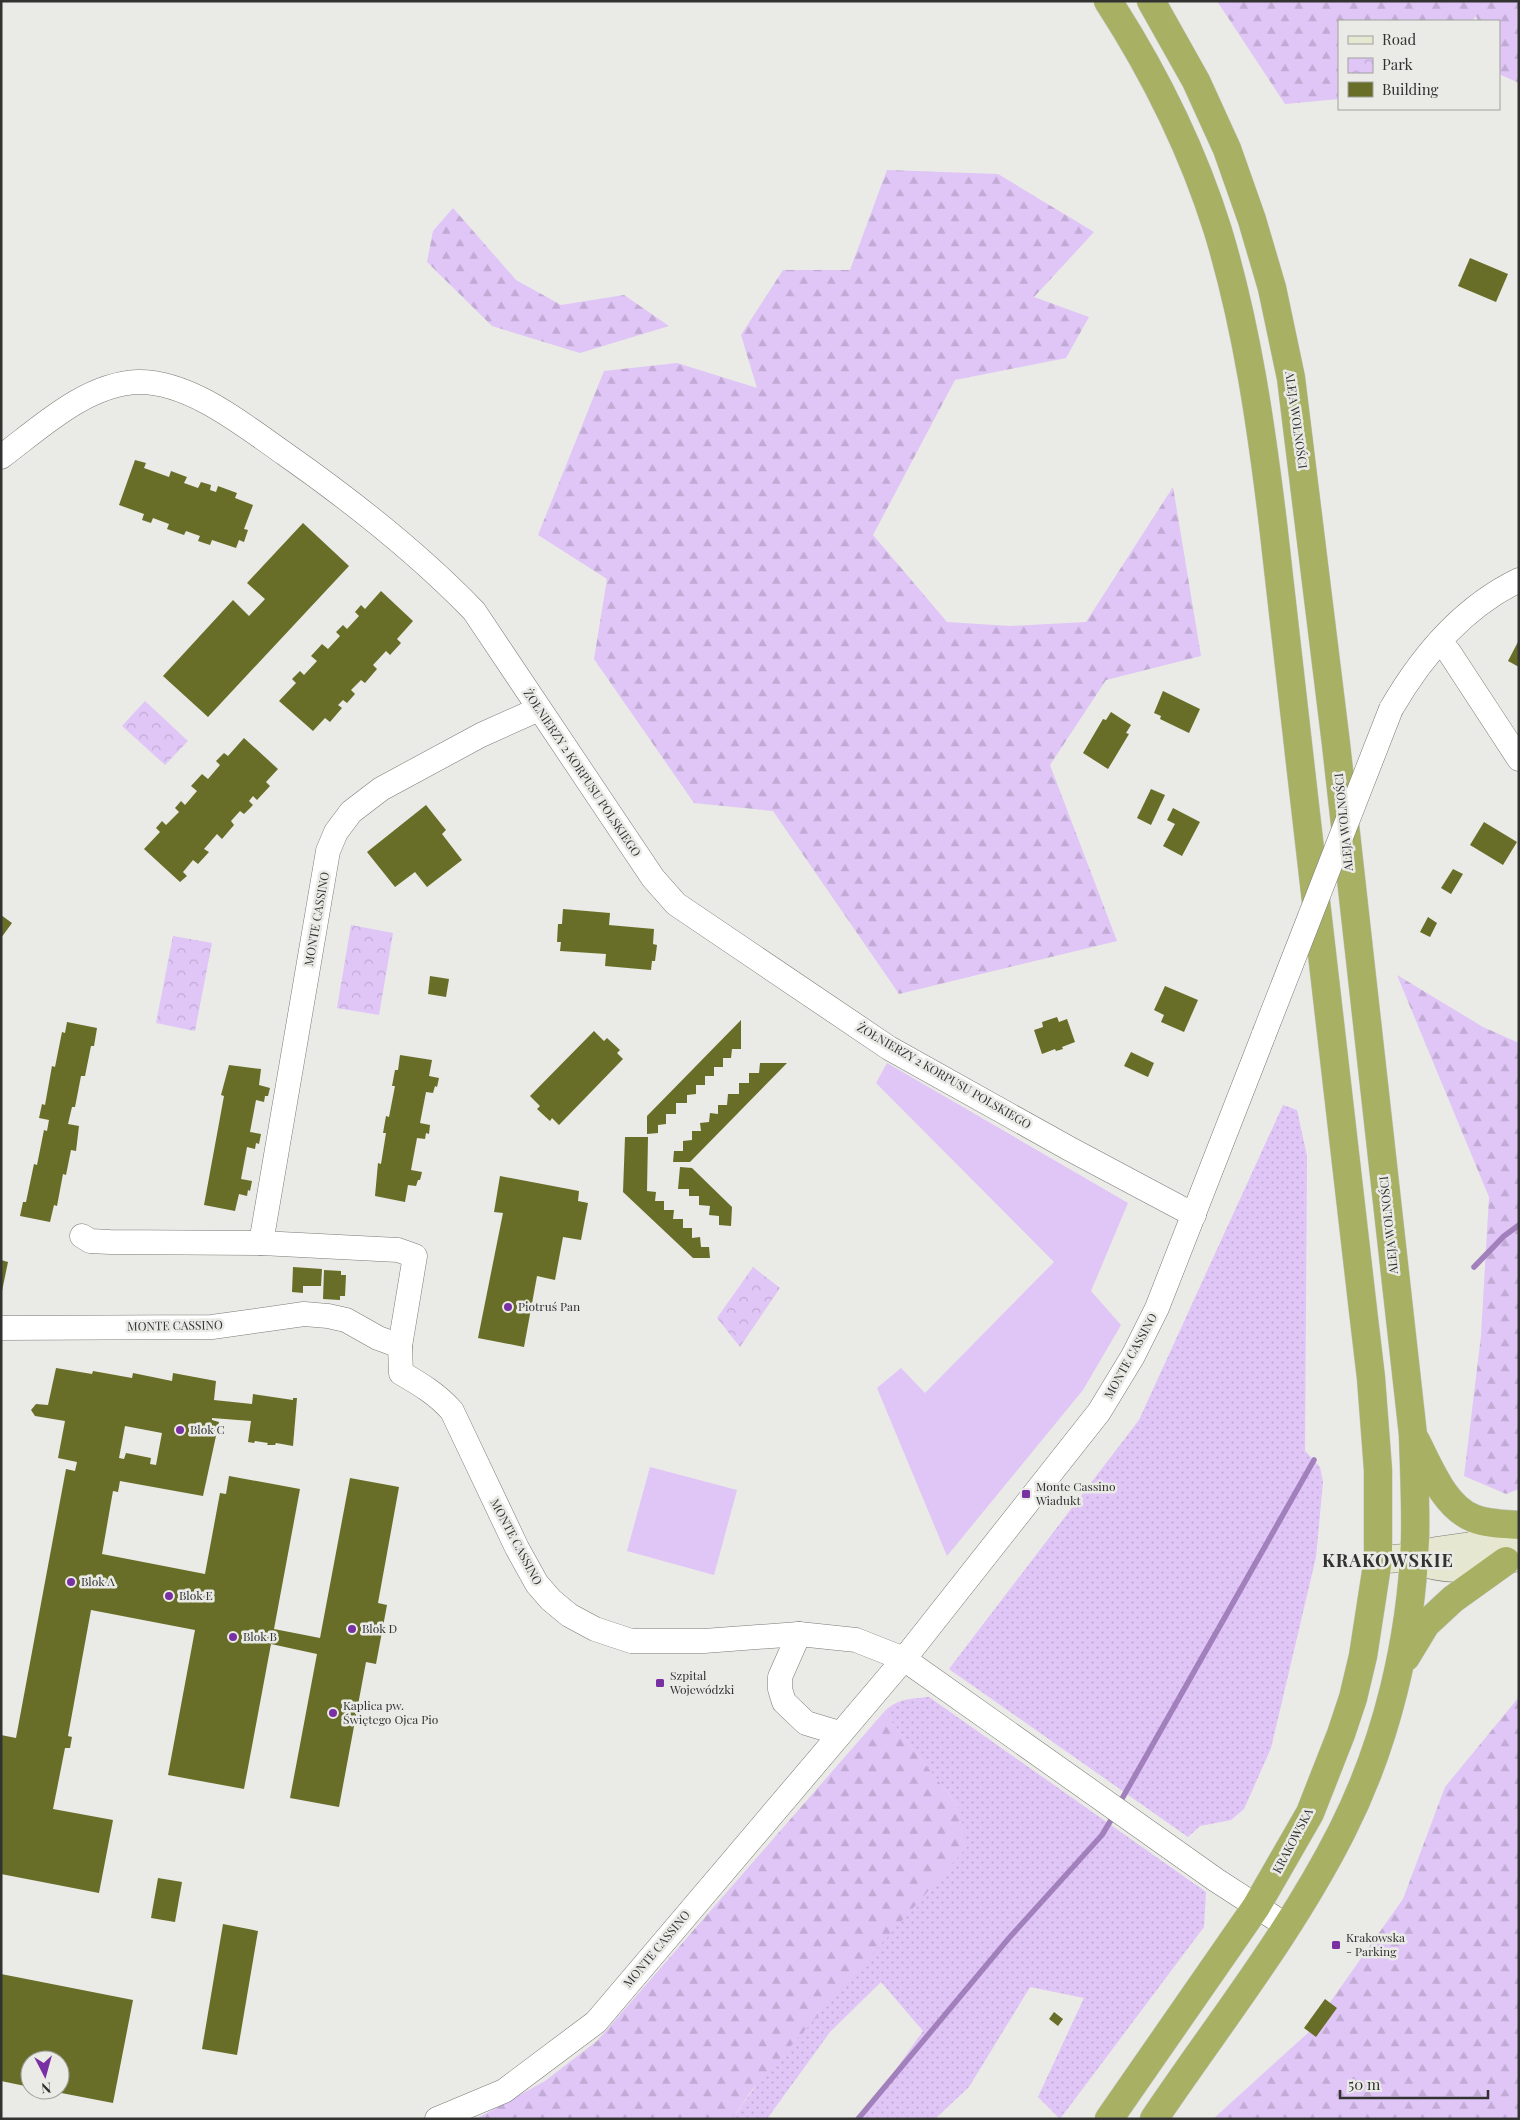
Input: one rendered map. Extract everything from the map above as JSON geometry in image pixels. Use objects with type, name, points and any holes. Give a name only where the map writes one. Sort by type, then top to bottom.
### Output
[{"type":"highway","points":[[1108,1],[1142,59],[1170,113],[1208,203],[1234,289],[1257,402],[1281,590],[1371,1378],[1378,1470],[1378,1559]]},
{"type":"highway","name":"ALEJA WOLNOŚCI","points":[[1151,1],[1196,81],[1227,149],[1252,220],[1272,288],[1291,378],[1334,734],[1413,1435],[1414,1558],[1399,1669]]},
{"type":"highway","points":[[1413,1435],[1436,1479],[1455,1506],[1473,1518],[1519,1526]]},
{"type":"highway","name":"KRAKOWSKA","points":[[1110,2119],[1256,1906],[1310,1813],[1353,1698],[1378,1559]]},
{"type":"highway","points":[[1154,2119],[1287,1926],[1342,1831],[1376,1749],[1399,1669],[1426,1624],[1453,1598],[1512,1559]]},
{"type":"main road","points":[[1378,1559],[1414,1558],[1436,1550],[1471,1546],[1519,1526]]},
{"type":"main road","points":[[1414,1558],[1434,1566],[1456,1569],[1512,1559]]},
{"type":"street","name":"ŻOŁNIERZY 2 KORPUSU POLSKIEGO","points":[[1,457],[56,415],[76,403],[118,385],[139,382],[161,384],[191,395],[230,416],[326,483],[394,537],[448,584],[474,611],[653,878],[676,904],[889,1048],[1070,1149],[1194,1215]]},
{"type":"street","points":[[1519,580],[1485,599],[1458,622],[1439,642],[1449,652],[1519,758]]},
{"type":"street","name":"MONTE CASSINO","points":[[437,2119],[504,2091],[596,2022],[904,1659],[1099,1412],[1116,1387],[1157,1308],[1391,709],[1404,686],[1439,642]]},
{"type":"street","name":"MONTE CASSINO","points":[[261,1243],[328,851],[336,832],[351,812],[381,789],[481,735],[539,709]]},
{"type":"street","name":"MONTE CASSINO","points":[[82,1236],[90,1241],[110,1242],[261,1243],[398,1250],[415,1256],[400,1346],[400,1373],[422,1385],[441,1399],[452,1411],[517,1548],[537,1584],[550,1600],[569,1615],[595,1629],[631,1641],[704,1641],[799,1634],[856,1640],[904,1659]]},
{"type":"street","name":"MONTE CASSINO","points":[[1,1328],[212,1327],[304,1314],[346,1320],[378,1338],[400,1346]]},
{"type":"street","points":[[799,1634],[780,1677],[780,1689],[784,1702],[806,1723],[840,1733]]},
{"type":"street","points":[[904,1659],[1216,1880],[1287,1926]]},
{"type":"green space","points":[[1217,1],[1519,1],[1519,83],[1500,74],[1500,20],[1478,20],[1476,16],[1473,20],[1338,20],[1338,99],[1285,104]]},
{"type":"green space","points":[[887,170],[998,174],[1094,232],[1034,297],[1089,317],[1066,358],[955,380],[873,535],[947,622],[1010,626],[1086,622],[1173,487],[1201,656],[1106,680],[1050,765],[1117,941],[899,994],[773,811],[694,803],[594,659],[607,579],[538,535],[604,371],[677,363],[757,388],[741,335],[783,270],[850,270]]},
{"type":"green space","points":[[453,208],[516,280],[561,305],[624,295],[669,326],[580,353],[492,326],[427,262],[433,231]]},
{"type":"green space","points":[[145,701],[188,741],[165,765],[122,726]]},
{"type":"green space","points":[[351,925],[393,933],[379,1015],[337,1008]]},
{"type":"green space","points":[[173,936],[212,943],[195,1031],[156,1023]]},
{"type":"green space","points":[[1397,975],[1483,1027],[1519,1043],[1519,1489],[1506,1494],[1464,1476],[1481,1336],[1489,1197]]},
{"type":"green space","points":[[887,1063],[1128,1203],[1091,1291],[1121,1325],[1083,1390],[947,1556],[877,1388],[901,1368],[925,1393],[1054,1262],[876,1083]]},
{"type":"green space","points":[[1283,1105],[1297,1110],[1307,1156],[1305,1451],[1320,1467],[1323,1482],[1316,1557],[1271,1748],[1244,1809],[1231,1820],[1200,1826],[1188,1837],[949,1669],[1139,1420]]},
{"type":"green space","points":[[753,1267],[780,1288],[740,1347],[717,1318]]},
{"type":"green space","points":[[650,1467],[737,1490],[714,1575],[627,1551]]},
{"type":"green space","points":[[929,1697],[1206,1892],[1204,1927],[1060,2119],[1038,2097],[1084,1998],[1030,1987],[969,2087],[935,2119],[861,2119],[923,2031],[881,1982],[830,2032],[767,2119],[732,2119],[958,1806],[884,1712],[899,1702]]},
{"type":"green space","points":[[1519,1697],[1519,2119],[1213,2119],[1309,2032],[1403,1899],[1445,1787]]},
{"type":"green space","points":[[884,1712],[958,1806],[968,1846],[752,2090],[732,2119],[476,2119],[545,2081],[597,2041]]},
{"type":"building","points":[[1470,258],[1508,274],[1496,302],[1458,286]]},
{"type":"building","points":[[135,460],[146,463],[144,468],[169,477],[171,471],[187,477],[184,483],[198,488],[201,482],[211,485],[210,490],[216,492],[218,486],[237,493],[235,498],[253,505],[244,529],[248,530],[244,542],[239,540],[236,548],[212,540],[210,545],[198,541],[200,536],[186,531],[184,535],[167,529],[169,524],[153,518],[151,523],[142,520],[144,514],[119,505]]},
{"type":"building","points":[[303,523],[349,566],[208,717],[163,676],[233,600],[249,616],[265,599],[247,583]]},
{"type":"building","points":[[381,591],[413,621],[397,639],[401,643],[390,655],[386,651],[373,665],[377,669],[365,683],[361,680],[351,690],[355,694],[347,703],[343,700],[338,705],[342,708],[330,722],[325,718],[313,731],[279,701],[296,683],[292,679],[300,671],[304,675],[317,661],[311,656],[322,644],[328,649],[340,636],[336,632],[343,625],[347,629],[359,616],[355,612],[361,605],[365,609]]},
{"type":"building","points":[[1519,640],[1519,667],[1508,661]]},
{"type":"building","points":[[1163,691],[1200,709],[1189,733],[1160,719],[1161,716],[1154,713]]},
{"type":"building","points":[[1111,712],[1131,725],[1126,733],[1129,734],[1108,769],[1083,753],[1103,719],[1106,720]]},
{"type":"building","points":[[244,738],[278,769],[266,782],[270,786],[257,800],[253,796],[249,801],[253,805],[244,814],[240,811],[231,821],[234,825],[222,839],[217,834],[204,849],[209,852],[198,864],[193,860],[183,872],[187,876],[180,882],[144,849],[160,832],[156,828],[162,821],[166,825],[179,812],[175,808],[181,801],[185,805],[197,791],[191,786],[202,774],[208,779],[220,765],[216,761],[224,753],[228,756]]},
{"type":"building","points":[[1151,789],[1165,795],[1151,825],[1137,818]]},
{"type":"building","points":[[426,805],[446,830],[442,834],[462,860],[427,887],[415,872],[395,887],[367,852]]},
{"type":"building","points":[[1173,808],[1200,822],[1182,856],[1163,846],[1175,824],[1167,820]]},
{"type":"building","points":[[1484,822],[1517,842],[1503,865],[1470,845]]},
{"type":"building","points":[[1453,869],[1463,874],[1451,894],[1441,888]]},
{"type":"building","points":[[563,909],[610,913],[609,925],[654,929],[653,944],[657,945],[655,961],[652,961],[651,970],[605,966],[606,954],[560,951],[561,942],[557,942],[558,924],[562,924]]},
{"type":"building","points":[[1,915],[12,923],[1,938]]},
{"type":"building","points":[[1428,917],[1437,923],[1430,937],[1420,932]]},
{"type":"building","points":[[430,976],[449,979],[446,997],[428,994]]},
{"type":"building","points":[[1165,986],[1198,1000],[1184,1032],[1161,1022],[1164,1015],[1154,1010]]},
{"type":"building","points":[[1057,1017],[1059,1022],[1067,1019],[1075,1042],[1062,1047],[1063,1049],[1056,1051],[1055,1049],[1042,1054],[1034,1030],[1043,1027],[1042,1022]]},
{"type":"building","points":[[741,1020],[741,1049],[732,1049],[731,1058],[723,1058],[723,1067],[714,1067],[714,1076],[705,1076],[705,1085],[696,1085],[696,1094],[687,1095],[687,1103],[676,1103],[676,1114],[666,1114],[666,1124],[658,1125],[658,1133],[647,1134],[647,1116]]},
{"type":"building","points":[[67,1022],[97,1028],[85,1076],[81,1076],[75,1107],[72,1107],[68,1124],[79,1126],[76,1151],[71,1150],[66,1175],[63,1174],[57,1206],[54,1205],[50,1222],[20,1216],[23,1202],[26,1202],[34,1164],[37,1165],[44,1130],[47,1131],[49,1120],[39,1118],[42,1104],[45,1105],[52,1066],[55,1067],[62,1032],[65,1033]]},
{"type":"building","points":[[594,1031],[604,1041],[607,1038],[620,1050],[617,1053],[623,1059],[559,1125],[552,1118],[550,1121],[537,1109],[540,1106],[530,1096]]},
{"type":"building","points":[[1131,1052],[1154,1063],[1148,1077],[1124,1066]]},
{"type":"building","points":[[400,1055],[432,1060],[429,1076],[439,1078],[433,1093],[426,1092],[420,1123],[430,1125],[429,1134],[426,1133],[425,1139],[417,1138],[411,1170],[422,1172],[416,1186],[408,1185],[405,1202],[375,1196],[378,1163],[381,1164],[386,1133],[383,1133],[386,1116],[389,1117],[395,1086],[392,1086],[395,1070],[398,1070]]},
{"type":"building","points":[[760,1063],[787,1063],[690,1162],[673,1162],[674,1151],[683,1151],[683,1141],[692,1140],[692,1131],[701,1131],[700,1123],[709,1122],[710,1113],[718,1114],[718,1105],[727,1105],[728,1094],[739,1094],[739,1083],[749,1083],[749,1073],[759,1073]]},
{"type":"building","points":[[229,1065],[261,1069],[259,1085],[270,1088],[264,1102],[256,1100],[250,1132],[261,1134],[259,1144],[256,1143],[255,1149],[247,1147],[241,1179],[252,1181],[247,1196],[239,1194],[235,1211],[204,1205],[224,1096],[221,1095]]},
{"type":"building","points":[[625,1137],[648,1137],[647,1191],[656,1192],[655,1201],[664,1201],[664,1210],[674,1210],[673,1219],[683,1219],[683,1228],[692,1228],[692,1238],[700,1237],[701,1247],[709,1247],[710,1258],[693,1258],[623,1192]]},
{"type":"building","points":[[680,1167],[692,1168],[732,1207],[731,1226],[719,1225],[719,1216],[709,1215],[710,1206],[699,1205],[699,1196],[689,1196],[689,1189],[678,1189]]},
{"type":"building","points":[[500,1176],[579,1191],[578,1201],[588,1203],[581,1240],[563,1237],[555,1280],[537,1276],[524,1347],[478,1338],[503,1213],[494,1212]]},
{"type":"building","points":[[1,1260],[8,1262],[2,1291],[1,1291]]},
{"type":"building","points":[[293,1267],[322,1269],[321,1286],[303,1286],[303,1293],[292,1292]]},
{"type":"building","points":[[324,1270],[341,1271],[341,1275],[346,1275],[345,1296],[340,1296],[340,1300],[323,1299]]},
{"type":"building","points":[[56,1368],[92,1374],[93,1371],[132,1378],[133,1373],[172,1381],[173,1373],[216,1381],[214,1400],[252,1404],[253,1394],[293,1400],[293,1398],[297,1398],[293,1446],[276,1443],[275,1445],[267,1445],[268,1443],[255,1441],[254,1443],[248,1442],[251,1421],[212,1418],[212,1420],[219,1422],[203,1496],[120,1481],[118,1492],[113,1491],[102,1554],[205,1574],[220,1493],[226,1494],[229,1476],[300,1489],[274,1629],[320,1638],[350,1478],[399,1487],[378,1603],[387,1605],[376,1664],[366,1662],[339,1807],[290,1798],[317,1654],[271,1644],[244,1789],[168,1775],[195,1630],[91,1610],[68,1736],[72,1737],[70,1748],[65,1748],[53,1809],[113,1820],[99,1893],[1,1874],[1,1735],[16,1738],[66,1469],[75,1471],[77,1462],[58,1458],[65,1421],[35,1416],[31,1410],[36,1404],[48,1405]],"holes":[[[125,1426],[162,1433],[156,1465],[150,1464],[151,1458],[126,1453],[124,1459],[119,1458]]]},
{"type":"building","points":[[158,1878],[182,1882],[175,1922],[151,1918]]},
{"type":"building","points":[[223,1924],[258,1931],[237,2055],[202,2049]]},
{"type":"building","points":[[1,1974],[133,2000],[113,2103],[70,2095],[70,2050],[20,2050],[20,2085],[1,2081]]},
{"type":"building","points":[[1325,1999],[1337,2008],[1316,2037],[1304,2028]]},
{"type":"building","points":[[1054,2012],[1063,2019],[1058,2026],[1049,2019]]},
{"type":"waterway","points":[[1474,1267],[1504,1236],[1519,1225]]},
{"type":"waterway","points":[[1119,1804],[1314,1460]]},
{"type":"waterway","points":[[858,2119],[1009,1938],[1102,1835],[1114,1815]]},
{"type":"place","name":"Piotruś Pan","points":[[508,1307]]},
{"type":"place","name":"Blok C","points":[[180,1430]]},
{"type":"place","name":"Monte Cassino Wiadukt","points":[[1026,1494]]},
{"type":"place","name":"Blok A","points":[[71,1582]]},
{"type":"place","name":"Blok E","points":[[169,1596]]},
{"type":"place","name":"Blok D","points":[[352,1629]]},
{"type":"place","name":"Blok B","points":[[233,1637]]},
{"type":"place","name":"Szpital Wojewódzki","points":[[660,1683]]},
{"type":"place","name":"Kaplica pw. Świętego Ojca Pio","points":[[333,1713]]},
{"type":"place","name":"Krakowska - Parking","points":[[1336,1945]]},
{"type":"district","name":"KRAKOWSKIE","points":[[1388,1561]]}]
